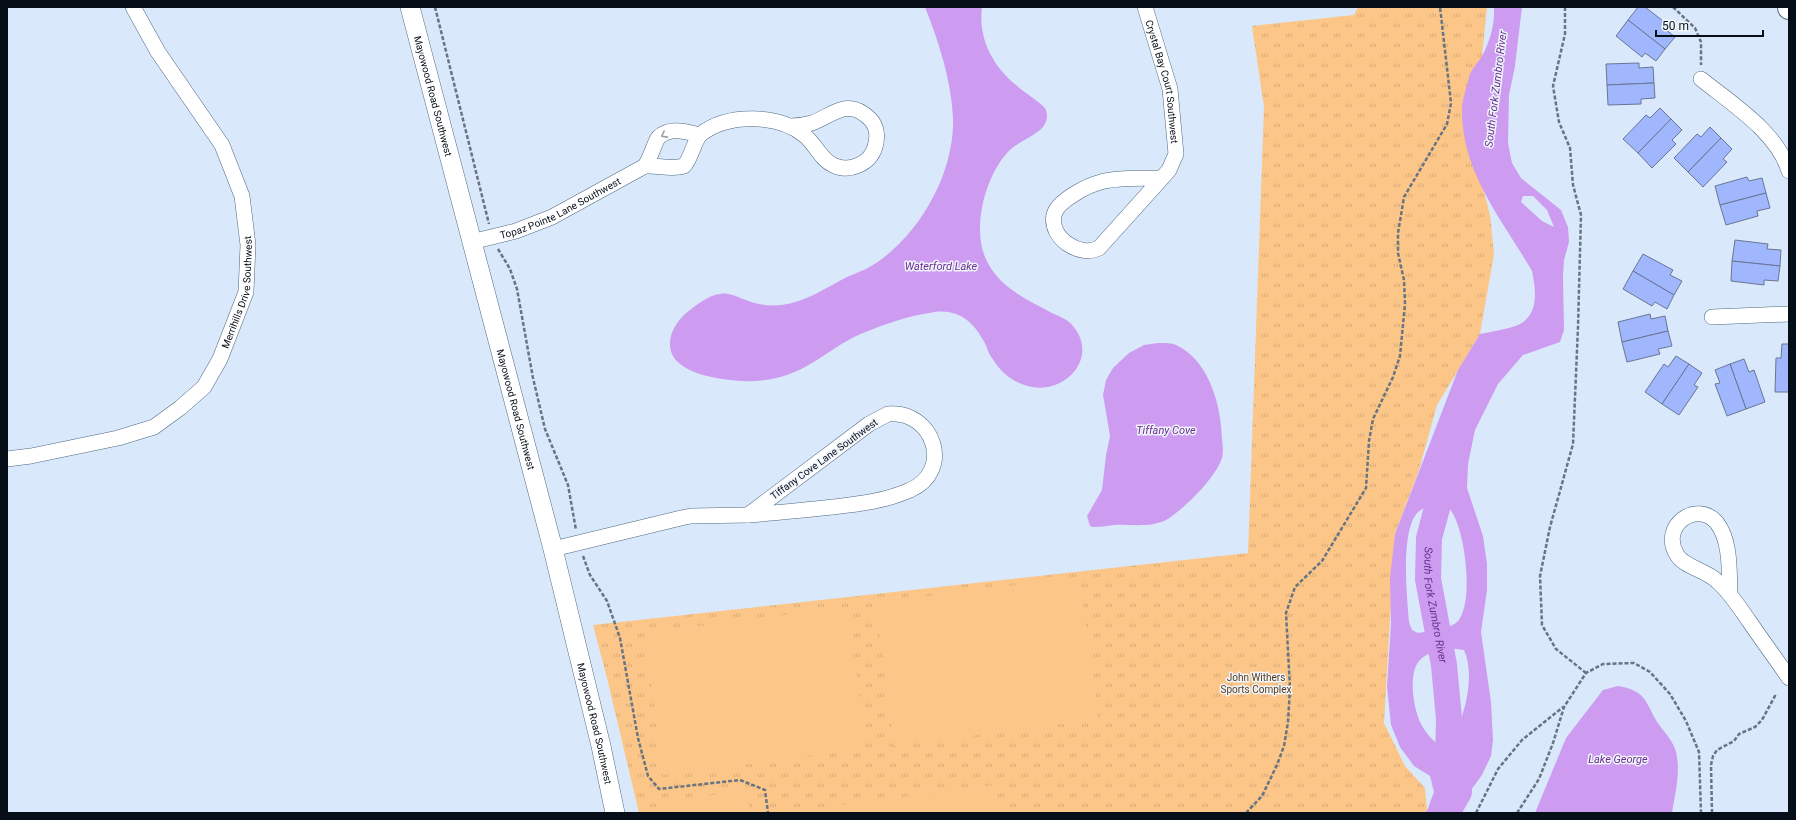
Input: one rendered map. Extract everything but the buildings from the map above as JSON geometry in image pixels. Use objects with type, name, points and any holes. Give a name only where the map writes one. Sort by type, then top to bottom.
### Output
[{"type":"street","name":"Merrihills Drive Southwest","points":[[7,459],[31,456],[118,438],[154,427],[180,408],[204,387],[220,359],[246,292],[248,245],[242,196],[222,146],[158,52],[133,7]]},
{"type":"street","name":"Mayowood Road Southwest","points":[[410,7],[553,549],[601,746],[615,813]]},
{"type":"street","name":"Crystal Bay Court Southwest","points":[[1144,7],[1170,89],[1176,146],[1173,162],[1162,178],[1104,243],[1093,251],[1087,252],[1075,249],[1060,236],[1055,228],[1054,214],[1058,207],[1085,188],[1102,181],[1162,178]]},
{"type":"street","points":[[1702,79],[1770,137],[1784,155],[1789,171]]},
{"type":"street","points":[[645,166],[651,157],[658,139],[664,134],[675,131],[700,135],[720,124],[736,119],[762,120],[791,126],[812,123],[836,110],[851,109],[865,114],[875,126],[875,148],[871,155],[858,166],[841,168],[833,165],[825,159],[804,135],[791,126]]},
{"type":"street","points":[[645,166],[656,165],[671,168],[684,166],[692,154],[700,135]]},
{"type":"street","name":"Topaz Pointe Lane Southwest","points":[[471,242],[516,230],[552,217],[645,166]]},
{"type":"street","points":[[1712,317],[1789,314]]},
{"type":"street","name":"Tiffany Cove Lane Southwest","points":[[553,549],[691,516],[748,515],[860,503],[910,491],[925,480],[930,474],[934,456],[932,439],[920,423],[912,418],[901,414],[888,414],[869,424],[748,515]]},
{"type":"street","points":[[1730,594],[1729,566],[1722,530],[1716,522],[1708,516],[1699,514],[1690,515],[1674,528],[1672,537],[1673,547],[1678,556],[1706,573],[1730,594],[1789,678]]},
{"type":"path","points":[[435,7],[493,236],[499,251],[510,269],[517,289],[533,378],[545,429],[568,485],[573,506],[578,543],[590,575],[608,601],[620,638],[638,738],[648,776],[659,789],[740,780],[765,790],[768,813]]},
{"type":"path","points":[[1246,813],[1262,796],[1277,765],[1284,746],[1288,722],[1290,688],[1286,613],[1295,587],[1322,561],[1366,488],[1369,441],[1373,418],[1393,377],[1400,356],[1405,304],[1404,280],[1398,253],[1398,233],[1404,197],[1447,124],[1451,103],[1440,7]]},
{"type":"path","points":[[1565,7],[1564,34],[1553,86],[1559,122],[1570,148],[1573,186],[1581,215],[1573,444],[1550,527],[1540,576],[1542,625],[1556,649],[1586,673]]},
{"type":"path","points":[[1673,7],[1695,28],[1701,42],[1702,79]]},
{"type":"path","points":[[1517,813],[1539,778],[1553,743],[1564,707],[1586,673],[1603,664],[1634,663],[1650,672],[1670,694],[1686,721],[1699,752],[1701,813]]},
{"type":"path","points":[[1712,813],[1711,765],[1713,756],[1717,750],[1734,741],[1739,734],[1755,727],[1762,720],[1776,694]]},
{"type":"path","points":[[1476,813],[1498,769],[1522,740],[1564,707]]},
{"type":"green space","name":"John Withers Sports Complex","points":[[1358,7],[1487,7],[1482,56],[1468,131],[1490,215],[1494,254],[1480,334],[1437,405],[1419,470],[1395,534],[1384,723],[1405,766],[1425,788],[1427,811],[1423,813],[639,813],[593,625],[1248,553],[1264,107],[1252,26],[1354,15]]},
{"type":"green space","points":[[1079,577],[1098,719],[894,746],[876,603]]},
{"type":"green space","points":[[848,607],[866,749],[663,775],[645,633]]},
{"type":"green space","points":[[995,785],[998,813],[778,813]]},
{"type":"green space","points":[[747,791],[750,813],[674,813],[673,800]]},
{"type":"water","name":"Waterford Lake","points":[[925,7],[982,7],[982,29],[988,50],[994,60],[1007,77],[1045,108],[1047,118],[1043,127],[1010,150],[994,172],[988,186],[981,216],[981,244],[990,267],[1004,283],[1021,296],[1066,320],[1073,326],[1082,345],[1082,355],[1074,372],[1058,384],[1048,387],[1031,387],[1016,382],[1003,372],[997,365],[974,327],[964,318],[950,312],[926,313],[889,323],[848,340],[805,367],[781,377],[757,381],[720,379],[697,373],[683,366],[673,356],[670,339],[674,328],[681,318],[701,302],[715,295],[723,294],[733,295],[757,304],[780,305],[799,301],[866,269],[884,257],[901,242],[929,205],[940,184],[947,162],[952,140],[953,118],[950,89],[944,61]]},
{"type":"water","points":[[1494,7],[1522,7],[1515,66],[1509,95],[1508,143],[1512,163],[1521,178],[1561,210],[1568,227],[1569,242],[1564,260],[1563,276],[1564,330],[1560,342],[1523,355],[1498,384],[1475,430],[1468,464],[1467,488],[1483,536],[1487,564],[1487,590],[1481,632],[1491,702],[1493,740],[1491,756],[1482,775],[1454,813],[1423,813],[1427,811],[1434,792],[1430,776],[1414,766],[1400,747],[1391,725],[1387,687],[1391,624],[1390,578],[1395,534],[1458,370],[1480,334],[1520,324],[1530,314],[1535,300],[1532,271],[1485,194],[1468,154],[1463,132],[1462,105],[1464,97],[1470,74],[1482,56],[1487,45],[1493,26]],"holes":[[[1523,196],[1533,196],[1547,210],[1554,227],[1542,221],[1521,202]],[[1442,504],[1447,506],[1453,514],[1459,528],[1463,545],[1467,583],[1466,600],[1462,614],[1456,623],[1443,629],[1418,633],[1412,630],[1409,622],[1406,564],[1409,533],[1412,521],[1418,512],[1424,508]],[[1447,648],[1464,650],[1468,661],[1469,674],[1466,702],[1457,729],[1446,751],[1431,738],[1420,723],[1413,695],[1413,676],[1415,668],[1422,658],[1436,651]]]},
{"type":"water","name":"Tiffany Cove","points":[[1158,343],[1174,344],[1188,352],[1205,373],[1216,399],[1219,413],[1223,448],[1221,460],[1210,479],[1196,495],[1180,510],[1166,520],[1147,525],[1090,526],[1087,516],[1102,490],[1110,436],[1103,395],[1106,380],[1113,368],[1129,353],[1144,345]]},
{"type":"water","name":"Lake George","points":[[1618,686],[1636,691],[1641,695],[1675,748],[1678,775],[1672,813],[1535,813],[1566,738],[1603,690]]},
{"type":"waterway","name":"South Fork Zumbro River","points":[[1447,471],[1429,538],[1428,579],[1444,665],[1449,719],[1448,761],[1459,792],[1447,813]]}]
